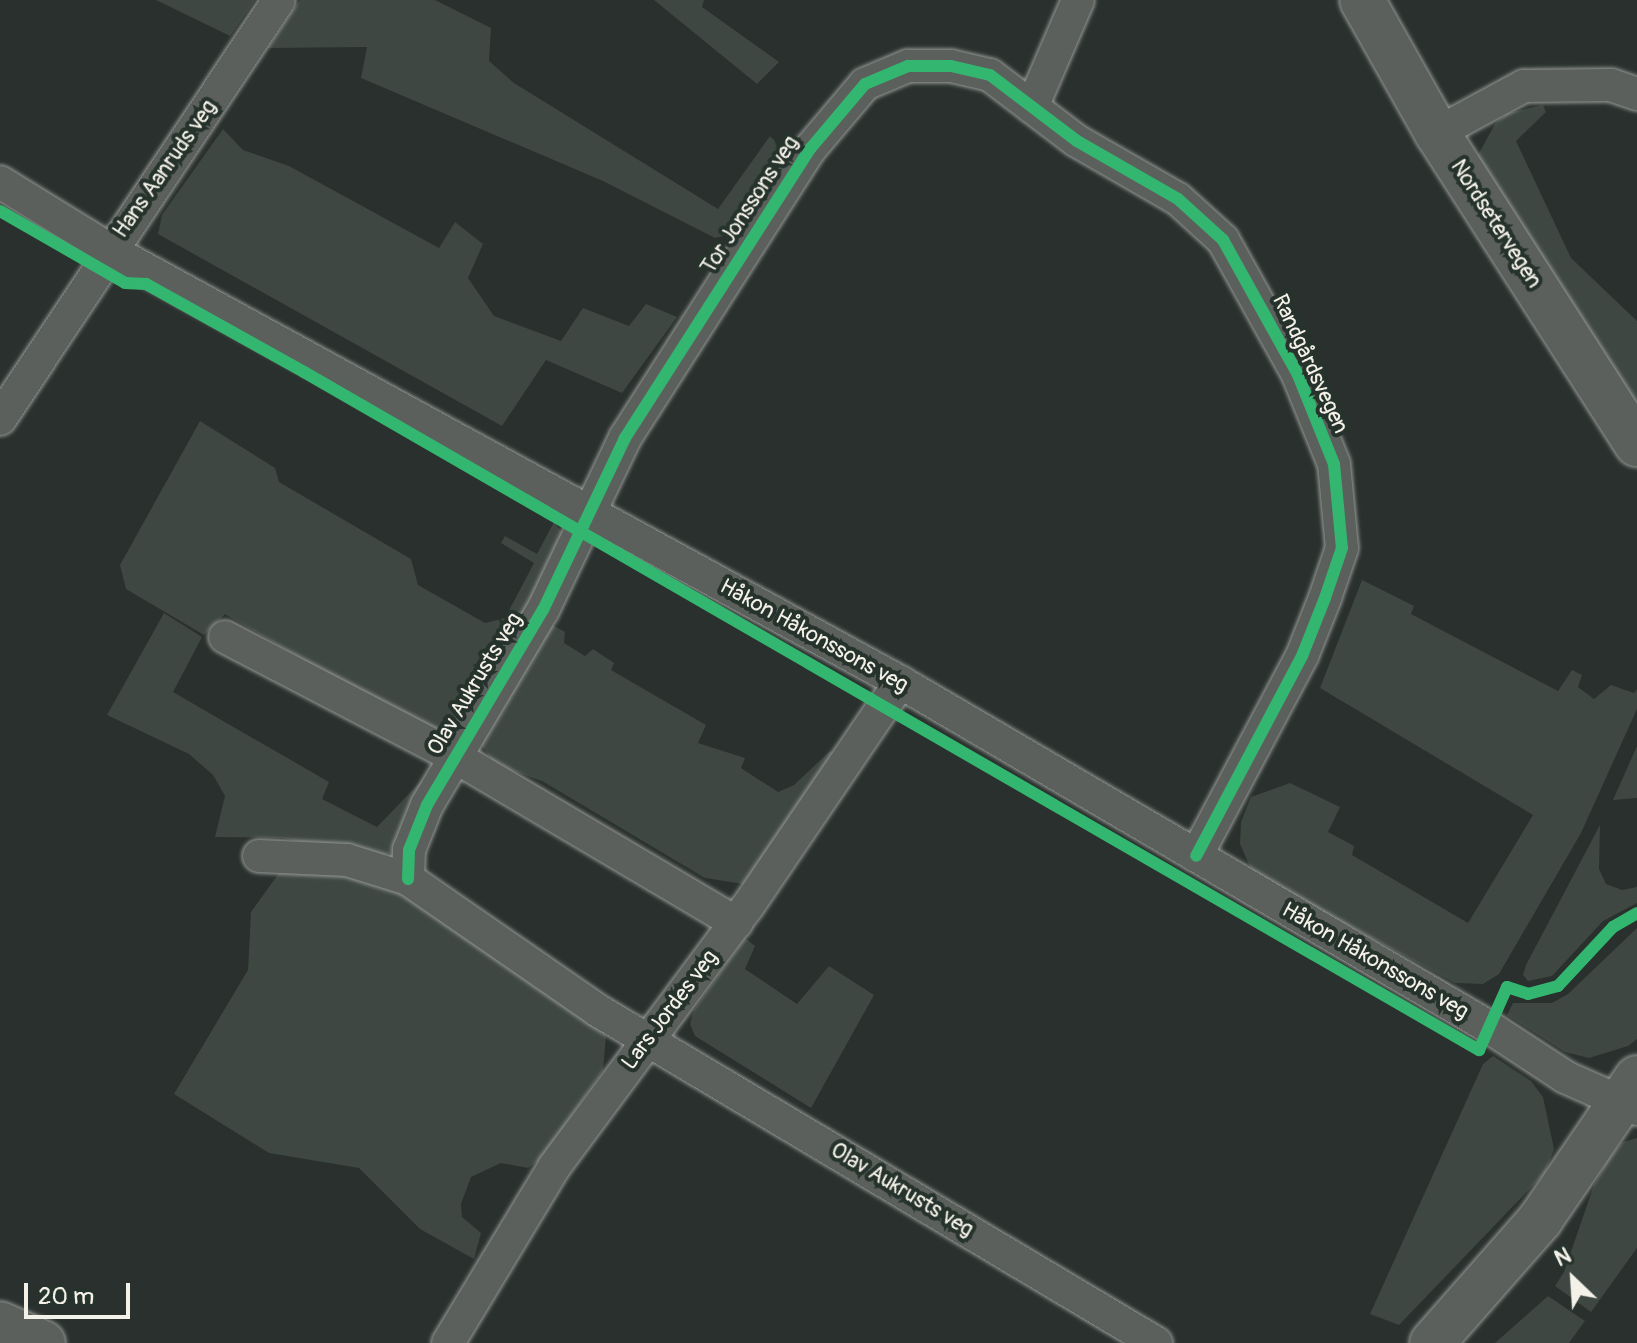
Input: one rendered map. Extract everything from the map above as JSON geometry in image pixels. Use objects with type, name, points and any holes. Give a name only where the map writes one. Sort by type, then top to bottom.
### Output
[{"type":"main road","name":"Nordsetervegen","points":[[1362,0],[1437,133],[1637,444]]},
{"type":"main road","points":[[1432,1343],[1540,1220],[1631,1097]]},
{"type":"main road","points":[[0,1324],[43,1343]]},
{"type":"street","name":"Hans Aanruds veg","points":[[0,419],[279,0]]},
{"type":"street","points":[[1032,107],[1078,0]]},
{"type":"street","name":"Tor Jonssons veg","points":[[589,513],[625,438],[732,268],[810,149],[865,84],[908,66],[951,66],[990,75],[1032,107]]},
{"type":"street","points":[[1437,133],[1524,86],[1611,85],[1637,94]]},
{"type":"street","name":"Randgårdsvegen","points":[[1032,107],[1077,141],[1178,199],[1223,240],[1298,375],[1334,464],[1342,548],[1325,598],[1302,656],[1196,856]]},
{"type":"street","name":"Håkon Håkonssons veg","points":[[0,182],[110,250],[900,682],[1489,1027],[1565,1077],[1631,1097]]},
{"type":"street","name":"Olav Aukrusts veg","points":[[408,879],[409,850],[454,756],[543,610],[589,513]]},
{"type":"street","name":"Olav Aukrusts veg","points":[[225,637],[454,756],[736,923]]},
{"type":"street","name":"Lars Jordes veg","points":[[448,1343],[554,1167],[736,923],[900,682]]},
{"type":"street","name":"Olav Aukrusts veg","points":[[259,856],[347,860],[408,879],[597,1010],[649,1037],[1156,1343]]},
{"type":"shaded area","points":[[156,0],[255,0],[230,36]]},
{"type":"shaded area","points":[[300,0],[435,0],[491,28],[489,61],[514,83],[718,209],[770,136],[782,148],[783,159],[748,217],[732,234],[715,238],[603,181],[361,78],[367,47],[268,48]]},
{"type":"shaded area","points":[[654,0],[704,0],[702,7],[779,62],[757,84]]},
{"type":"shaded area","points":[[1543,105],[1546,112],[1516,141],[1571,258],[1637,321],[1637,415],[1483,172],[1478,155],[1495,124],[1508,113]]},
{"type":"shaded area","points":[[223,129],[243,150],[289,166],[439,248],[455,222],[483,244],[468,278],[494,316],[561,341],[583,308],[629,326],[646,304],[677,317],[622,393],[546,360],[502,426],[158,234],[162,215]]},
{"type":"shaded area","points":[[200,421],[275,468],[279,482],[411,559],[418,585],[485,623],[505,618],[534,563],[501,543],[505,536],[537,554],[554,522],[564,535],[559,558],[457,726],[443,732],[422,728],[225,614],[204,635],[126,589],[120,565]]},
{"type":"shaded area","points":[[1362,580],[1414,606],[1411,614],[1558,691],[1572,670],[1582,675],[1578,687],[1594,699],[1611,685],[1634,693],[1637,689],[1637,709],[1581,833],[1499,974],[1483,984],[1455,983],[1314,907],[1251,869],[1240,844],[1241,822],[1251,797],[1290,783],[1340,807],[1328,832],[1354,846],[1352,855],[1468,923],[1533,815],[1320,688]]},
{"type":"shaded area","points":[[164,613],[202,637],[173,692],[329,782],[322,799],[377,827],[432,770],[394,851],[377,858],[283,838],[215,837],[225,796],[213,775],[189,754],[107,715]]},
{"type":"shaded area","points":[[549,623],[565,632],[564,643],[585,656],[593,649],[614,663],[611,670],[706,725],[698,743],[745,758],[741,768],[778,792],[794,785],[830,751],[838,755],[753,880],[743,884],[705,878],[542,781],[496,765],[482,746],[483,733]]},
{"type":"shaded area","points":[[1637,746],[1637,798],[1613,800]]},
{"type":"shaded area","points":[[1600,825],[1599,869],[1606,884],[1622,890],[1637,887],[1637,903],[1603,921],[1552,976],[1528,981],[1523,975],[1526,965]]},
{"type":"shaded area","points":[[313,865],[392,886],[602,1028],[606,1036],[603,1070],[541,1159],[528,1168],[501,1163],[471,1177],[461,1204],[462,1217],[481,1233],[474,1259],[420,1229],[359,1168],[269,1153],[174,1094],[248,970],[251,912],[279,873]]},
{"type":"shaded area","points":[[1637,928],[1637,1039],[1628,1046],[1589,1058],[1565,1052],[1507,1015],[1513,1003],[1552,1003],[1568,994]]},
{"type":"shaded area","points":[[745,938],[755,946],[745,969],[797,1004],[829,966],[874,995],[811,1108],[695,1036],[690,1024],[694,1010]]},
{"type":"shaded area","points":[[1493,1056],[1531,1081],[1543,1097],[1554,1149],[1545,1173],[1399,1325],[1370,1314],[1483,1064]]},
{"type":"shaded area","points":[[1637,1138],[1637,1248],[1591,1312],[1555,1286],[1564,1272],[1594,1185],[1611,1155],[1623,1142]]},
{"type":"shaded area","points":[[1548,1296],[1585,1321],[1569,1343],[1495,1343]]},
{"type":"cycle path","points":[[408,879],[409,850],[427,805],[543,610],[625,438],[810,149],[865,84],[908,66],[951,66],[990,75],[1077,141],[1178,199],[1223,240],[1298,375],[1334,464],[1342,548],[1325,598],[1302,656],[1196,856]]},
{"type":"cycle path","points":[[0,211],[125,283],[146,284],[304,372],[1479,1050],[1507,987],[1528,994],[1558,986],[1613,927],[1637,913]]}]
